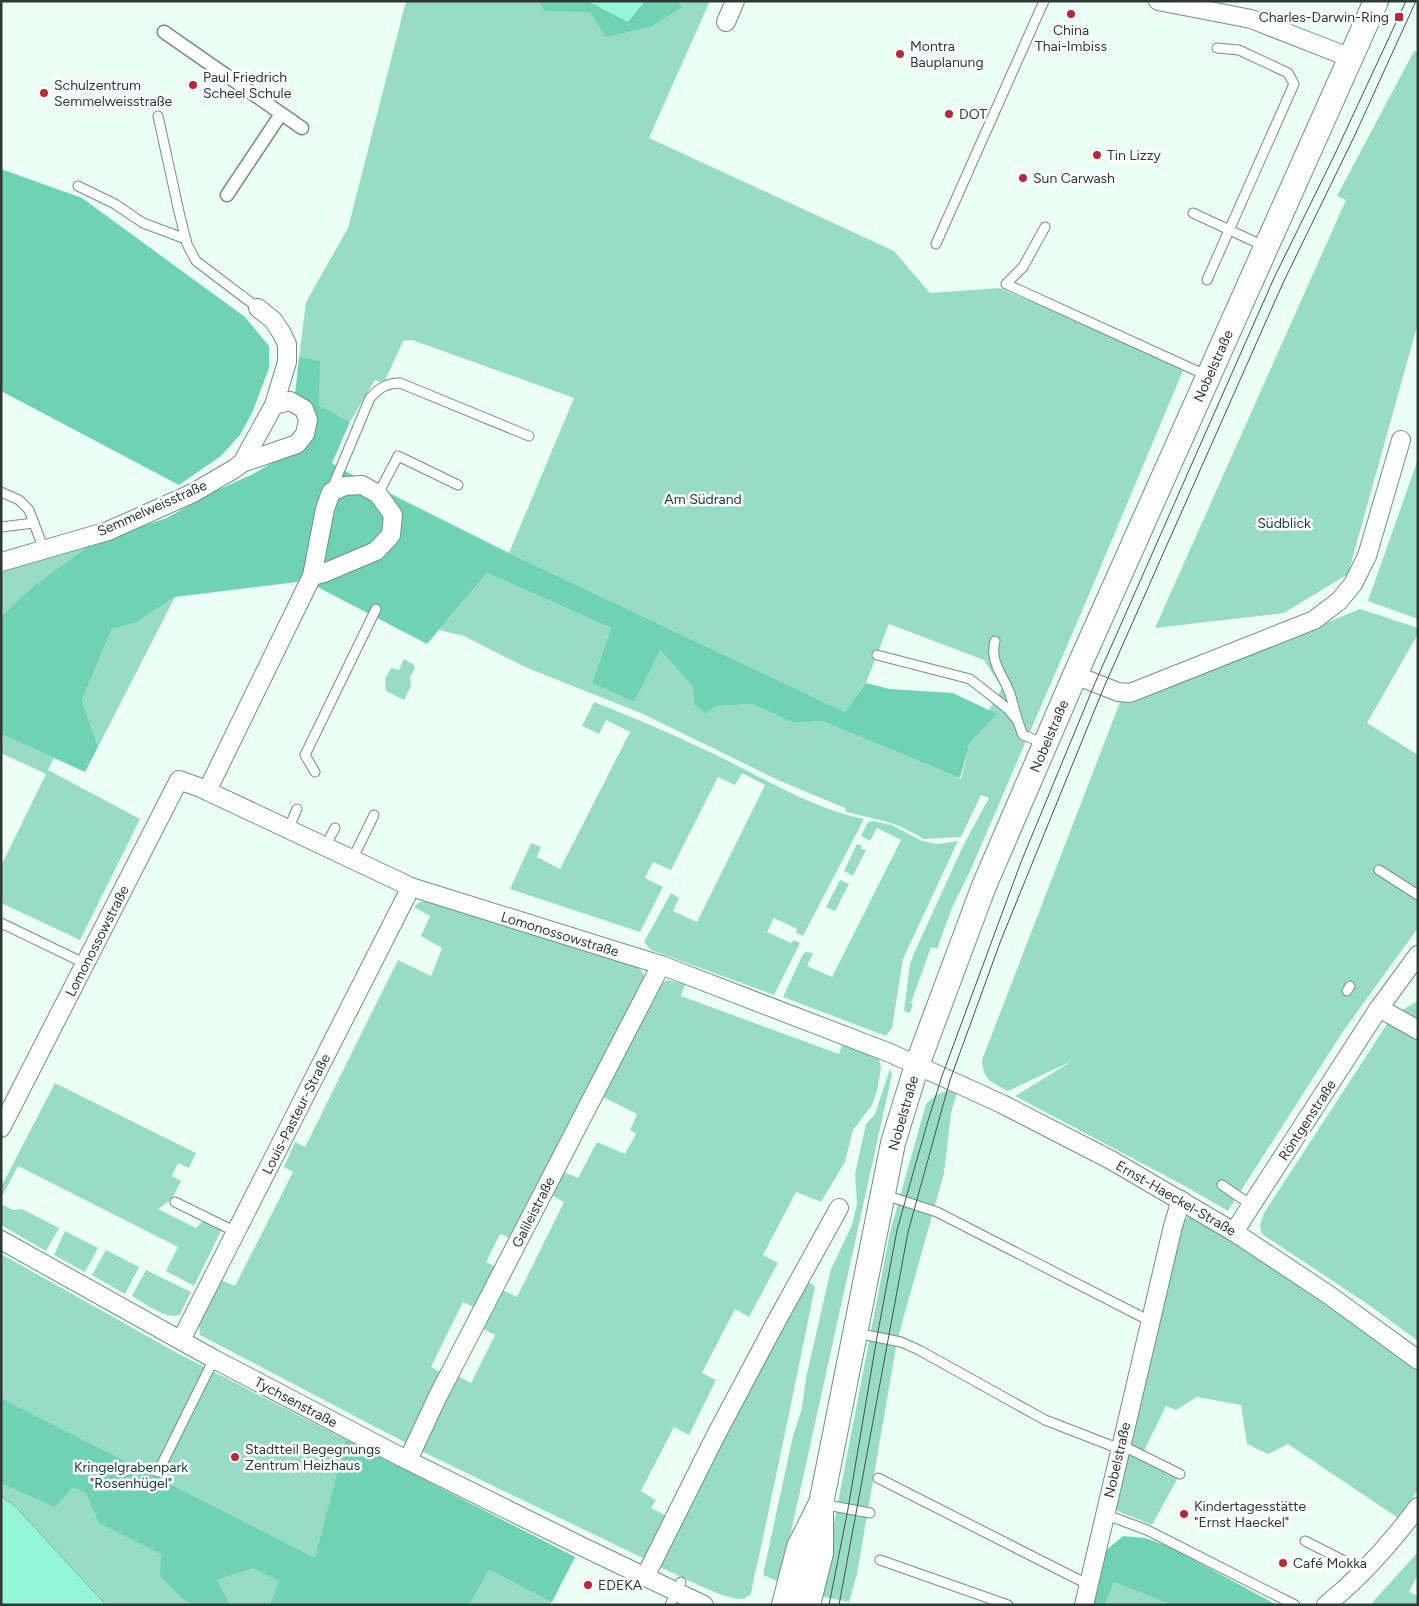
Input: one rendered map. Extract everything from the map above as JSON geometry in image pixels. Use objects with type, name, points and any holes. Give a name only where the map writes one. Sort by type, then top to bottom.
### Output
[{"type":"main road","name":"Nobelstraße","points":[[808,1605],[821,1553],[821,1504],[895,1133],[917,1065],[984,886],[1075,675],[1376,1]]},
{"type":"main road","name":"Nobelstraße","points":[[784,1605],[799,1547],[821,1504]]},
{"type":"street","points":[[726,22],[735,1]]},
{"type":"street","points":[[1158,1],[1251,19],[1350,58]]},
{"type":"street","points":[[164,32],[302,128]]},
{"type":"street","points":[[228,195],[281,114]]},
{"type":"street","name":"Semmelweisstraße","points":[[242,462],[274,405],[287,362],[287,344],[281,332],[273,320],[258,308]]},
{"type":"street","name":"Semmelweisstraße","points":[[1,562],[108,531],[193,493],[242,462],[297,444],[305,434],[308,420],[304,409],[290,401],[274,405]]},
{"type":"street","points":[[1075,675],[1118,692],[1130,693],[1314,620],[1339,601],[1353,584],[1367,556],[1401,440]]},
{"type":"street","points":[[207,791],[312,576],[324,509],[330,492],[345,486],[362,485],[378,494],[392,515],[391,535],[376,550],[324,573],[312,576]]},
{"type":"street","name":"Lomonossowstraße","points":[[1,1128],[179,780],[207,791],[411,887],[661,965],[837,1032],[917,1065]]},
{"type":"street","name":"Louis-Pasteur-Straße","points":[[181,1340],[411,887]]},
{"type":"street","name":"Röntgenstraße","points":[[1234,1232],[1379,1008],[1418,956]]},
{"type":"street","name":"Galileistraße","points":[[408,1460],[452,1370],[661,965]]},
{"type":"street","points":[[1379,1008],[1418,1030]]},
{"type":"street","name":"Ernst-Haeckel-Straße","points":[[917,1065],[1002,1104],[1111,1160],[1182,1200],[1329,1295],[1418,1360]]},
{"type":"street","name":"Nobelstraße","points":[[1084,1605],[1150,1321],[1173,1226],[1182,1200]]},
{"type":"street","points":[[645,1577],[716,1435],[839,1208]]},
{"type":"street","name":"Tychsenstraße","points":[[1,1240],[214,1359],[408,1460],[676,1593],[704,1605]]},
{"type":"street","points":[[1326,1605],[1364,1571],[1397,1534],[1418,1506]]},
{"type":"lane","points":[[936,244],[1044,1]]},
{"type":"lane","points":[[1207,280],[1294,84],[1288,74],[1239,50],[1217,48]]},
{"type":"lane","points":[[158,116],[178,212],[186,239],[196,261],[258,308]]},
{"type":"lane","points":[[78,186],[115,204],[143,223],[186,239]]},
{"type":"lane","points":[[1193,213],[1266,247]]},
{"type":"lane","points":[[1045,227],[1023,267],[1006,284],[1209,376]]},
{"type":"lane","points":[[330,492],[370,398],[378,389],[391,383],[400,383],[528,436]]},
{"type":"lane","points":[[378,494],[398,456],[458,485]]},
{"type":"lane","points":[[1,492],[19,500],[29,510],[44,550]]},
{"type":"lane","points":[[1,527],[34,523]]},
{"type":"lane","points":[[315,772],[305,755],[376,609]]},
{"type":"lane","points":[[995,641],[992,650],[994,660],[1011,696],[1016,719],[1023,735],[1046,744]]},
{"type":"lane","points":[[877,656],[970,679],[1008,709],[1016,719]]},
{"type":"lane","points":[[288,830],[297,809]]},
{"type":"lane","points":[[352,860],[374,815]]},
{"type":"lane","points":[[325,847],[335,828]]},
{"type":"lane","points":[[1379,870],[1418,895]]},
{"type":"lane","points":[[1,922],[86,964]]},
{"type":"lane","points":[[1222,1186],[1251,1205]]},
{"type":"lane","points":[[883,1194],[938,1212],[1150,1321]]},
{"type":"lane","points":[[175,1202],[236,1232]]},
{"type":"lane","points":[[855,1333],[901,1342],[919,1350],[1045,1420],[1120,1447],[1180,1474]]},
{"type":"lane","points":[[158,1472],[214,1359]]},
{"type":"lane","points":[[878,1478],[1089,1585]]},
{"type":"lane","points":[[821,1504],[870,1513]]},
{"type":"lane","points":[[1104,1514],[1147,1530],[1295,1605]]},
{"type":"lane","points":[[1305,1541],[1364,1571]]},
{"type":"lane","points":[[880,1560],[1008,1605]]},
{"type":"green space","name":"Am Südrand","points":[[406,1],[710,1],[649,138],[894,251],[930,293],[999,288],[1185,366],[1085,604],[971,869],[952,908],[937,949],[931,947],[911,1003],[913,1004],[910,1013],[904,1011],[910,964],[964,844],[989,798],[981,795],[961,837],[924,839],[900,826],[846,812],[845,808],[778,780],[643,714],[525,667],[464,636],[439,630],[487,573],[611,628],[592,683],[634,702],[659,649],[693,687],[694,704],[716,706],[752,704],[794,723],[822,721],[961,779],[970,742],[1002,688],[984,660],[889,624],[866,683],[845,712],[509,553],[574,398],[412,340],[403,341],[384,383],[375,380],[350,422],[319,405],[299,357],[306,302],[348,228]]},
{"type":"green space","points":[[539,1],[678,1],[682,7],[652,26],[606,37],[590,12],[544,11]]},
{"type":"green space","name":"Südblick","points":[[1414,51],[1418,52],[1418,323],[1348,574],[1284,613],[1155,628],[1346,200],[1337,196]]},
{"type":"green space","points":[[1,169],[82,198],[245,317],[269,346],[269,368],[253,411],[240,435],[221,456],[179,485],[1,391]]},
{"type":"green space","points":[[299,357],[320,361],[319,405],[350,422],[332,463],[343,470],[509,553],[845,712],[866,683],[890,689],[953,693],[997,714],[970,742],[960,778],[822,721],[794,723],[752,704],[716,706],[706,713],[694,704],[693,687],[660,650],[634,702],[592,683],[611,628],[487,573],[427,644],[306,581],[175,597],[135,623],[112,629],[82,700],[98,747],[85,772],[1,734],[1,616],[32,587],[94,542],[167,518],[209,494],[253,474],[310,440],[317,420],[306,404],[295,395]]},
{"type":"green space","points":[[1418,459],[1418,619],[1368,601]]},
{"type":"green space","points":[[94,542],[32,587],[1,616],[1,572]]},
{"type":"green space","points":[[175,597],[98,747],[82,700],[112,629],[135,623]]},
{"type":"green space","points":[[1360,609],[1418,628],[1418,634],[1367,723],[1418,755],[1418,928],[1344,1030],[1228,1211],[1015,1096],[1072,1061],[1008,1091],[989,1080],[984,1072],[982,1060],[1120,702],[1132,703]]},
{"type":"green space","points":[[404,659],[415,667],[410,678],[411,686],[404,700],[386,691],[385,679],[391,668],[399,670]]},
{"type":"green space","points":[[594,702],[680,738],[812,803],[864,819],[803,936],[796,933],[797,929],[774,918],[767,932],[791,943],[794,940],[800,943],[774,995],[651,950],[644,942],[671,893],[679,898],[673,911],[697,922],[765,785],[742,773],[735,785],[718,777],[671,870],[653,862],[645,878],[663,887],[640,932],[510,889],[531,843],[541,847],[537,857],[560,869],[630,732],[606,720],[599,734],[582,726]]},
{"type":"green space","points":[[1,734],[54,758],[48,770],[140,819],[80,940],[1,903],[1,866],[46,774],[1,753]]},
{"type":"green space","points":[[873,821],[892,825],[922,841],[938,844],[958,841],[903,959],[892,1028],[886,1036],[783,997],[803,954],[806,952],[813,953],[807,966],[832,977],[901,840],[877,828],[870,841],[861,836],[868,822]]},
{"type":"green space","points":[[857,844],[862,846],[861,849],[866,850],[853,876],[844,871]]},
{"type":"green space","points":[[840,880],[849,884],[835,911],[826,907]]},
{"type":"green space","points":[[429,901],[639,968],[645,976],[646,983],[514,1241],[501,1234],[499,1236],[486,1262],[498,1268],[477,1309],[463,1302],[431,1367],[444,1374],[410,1445],[200,1335],[199,1326],[221,1280],[235,1286],[293,1172],[284,1167],[295,1142],[305,1147],[398,960],[431,976],[442,948],[421,936],[430,916],[414,907],[420,902]]},
{"type":"green space","points":[[668,980],[685,984],[681,996],[839,1054],[843,1043],[879,1058],[881,1068],[877,1091],[872,1105],[853,1130],[845,1162],[821,1202],[796,1192],[763,1255],[778,1263],[749,1317],[735,1309],[702,1373],[716,1380],[689,1435],[674,1427],[641,1491],[656,1500],[651,1508],[669,1517],[645,1559],[421,1451],[456,1375],[471,1383],[495,1335],[480,1327],[501,1289],[517,1297],[564,1202],[551,1195],[564,1172],[578,1178],[597,1142],[625,1154],[636,1134],[630,1130],[637,1114],[599,1095],[657,989]]},
{"type":"green space","points":[[1418,1001],[1418,1341],[1369,1305],[1262,1234],[1260,1225],[1264,1213],[1393,1015]]},
{"type":"green space","points":[[890,1069],[892,1075],[780,1582],[763,1575],[793,1436],[802,1408],[806,1378],[831,1269],[852,1225],[857,1204],[855,1174],[866,1124],[875,1114]]},
{"type":"green space","points":[[55,1083],[196,1153],[189,1168],[178,1163],[172,1176],[181,1181],[172,1199],[158,1209],[196,1228],[204,1220],[222,1229],[194,1286],[166,1271],[178,1247],[18,1166],[1,1198],[1,1187]]},
{"type":"green space","points":[[946,1091],[957,1092],[951,1113],[944,1173],[897,1341],[857,1574],[849,1602],[820,1596],[890,1232],[926,1104],[936,1095]]},
{"type":"green space","points":[[1,1204],[13,1210],[22,1209],[59,1228],[46,1251],[1,1225]]},
{"type":"green space","points":[[1191,1216],[1260,1259],[1418,1369],[1418,1490],[1398,1518],[1288,1444],[1268,1454],[1247,1444],[1241,1405],[1197,1397],[1176,1410],[1166,1406],[1142,1455],[1180,1474],[1152,1525],[1110,1508],[1179,1222]]},
{"type":"green space","points":[[65,1231],[98,1248],[85,1272],[54,1255]]},
{"type":"green space","points":[[106,1250],[139,1267],[125,1294],[92,1275]]},
{"type":"green space","name":"Kringelgrabenpark \"Rosenhügel\"","points":[[1,1254],[179,1354],[575,1557],[550,1605],[1,1605]]},
{"type":"green space","points":[[146,1270],[191,1292],[180,1314],[175,1316],[163,1313],[132,1296]]},
{"type":"green space","points":[[808,1282],[815,1286],[751,1594],[742,1599],[733,1598],[712,1591],[660,1567],[659,1555]]},
{"type":"green space","points":[[1,1397],[315,1558],[346,1440],[575,1557],[552,1602],[489,1569],[469,1605],[270,1605],[279,1581],[253,1568],[217,1580],[230,1605],[193,1605],[182,1598],[160,1576],[161,1554],[99,1523],[86,1493],[73,1487],[55,1507],[1,1483]]},
{"type":"green space","points":[[1123,1536],[1145,1538],[1170,1547],[1277,1605],[1171,1605],[1114,1582],[1105,1605],[1091,1605],[1104,1552]]},
{"type":"green space","points":[[1418,1552],[1418,1574],[1409,1592],[1418,1596],[1418,1605],[1370,1605]]},
{"type":"green space","points":[[1114,1582],[1171,1605],[1105,1605]]},
{"type":"shaded area","points":[[586,1],[646,1],[628,23]]},
{"type":"shaded area","points":[[1,1496],[15,1506],[106,1605],[1,1605]]},
{"type":"tram line","points":[[829,1605],[848,1509],[897,1230],[942,1076],[1021,862],[1095,683],[1274,278],[1334,156],[1406,1]]},
{"type":"tram line","points":[[839,1605],[908,1232],[950,1080],[1001,940],[1104,687],[1283,283],[1354,137],[1416,1]]},
{"type":"place","name":"China Thai-Imbiss","points":[[1071,14]]},
{"type":"place","name":"Charles-Darwin-Ring","points":[[1399,17]]},
{"type":"place","name":"Montra Bauplanung","points":[[900,54]]},
{"type":"place","name":"Paul Friedrich Scheel Schule","points":[[193,85]]},
{"type":"place","name":"Schulzentrum Semmelweisstraße","points":[[44,93]]},
{"type":"place","name":"DOT","points":[[949,114]]},
{"type":"place","name":"Tin Lizzy","points":[[1097,155]]},
{"type":"place","name":"Sun Carwash","points":[[1023,178]]},
{"type":"place","name":"Stadtteil Begegnungs Zentrum Heizhaus","points":[[235,1457]]},
{"type":"place","name":"Kindertagesstätte \"Ernst Haeckel\"","points":[[1184,1514]]},
{"type":"place","name":"Café Mokka","points":[[1283,1563]]},
{"type":"place","name":"EDEKA","points":[[588,1585]]}]
